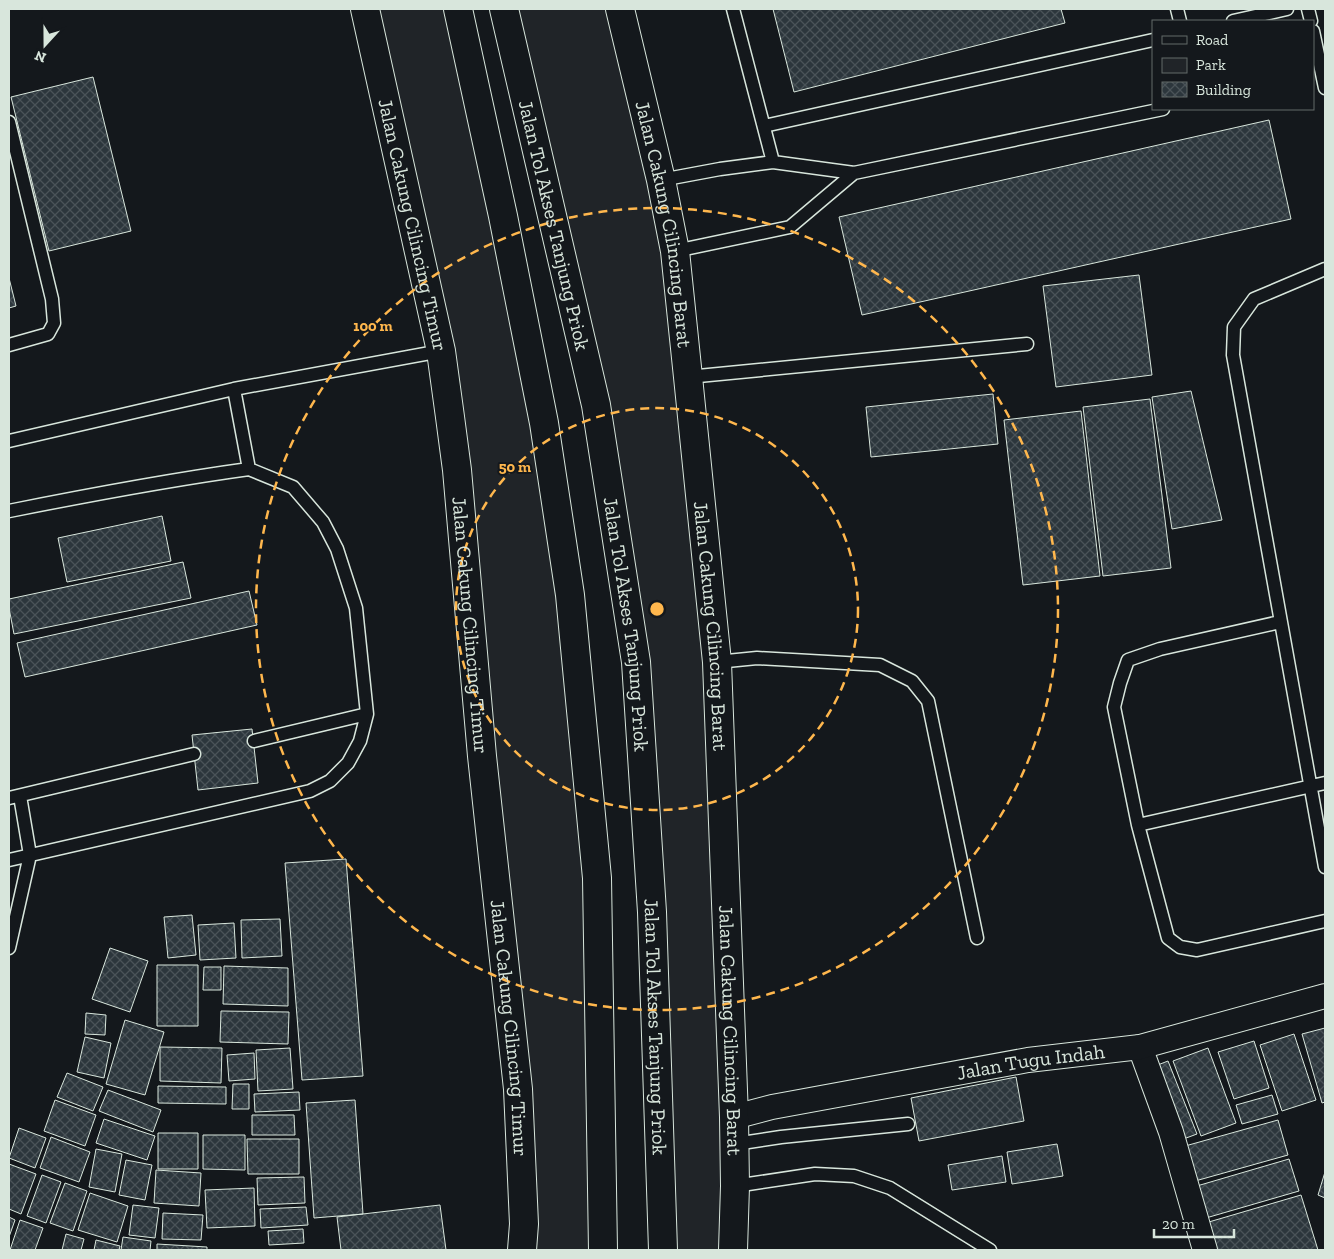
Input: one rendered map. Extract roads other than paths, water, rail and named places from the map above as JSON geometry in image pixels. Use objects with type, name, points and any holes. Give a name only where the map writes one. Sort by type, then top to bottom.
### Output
[{"type":"highway","name":"Jalan Cakung Cilincing Timur","points":[[365,9],[442,351],[456,470],[482,756],[518,1090],[524,1224],[522,1250]]},
{"type":"highway","points":[[458,9],[503,216],[544,423],[570,595],[597,878],[603,1250]]},
{"type":"highway","name":"Jalan Tol Akses Tanjung Priok","points":[[504,9],[596,404],[636,662],[652,912],[663,1250]]},
{"type":"highway","name":"Jalan Cakung Cilincing Barat","points":[[620,9],[661,180],[675,251],[717,662],[735,1144],[733,1250]]},
{"type":"street","name":"Jalan Tugu Indah","points":[[734,1118],[772,1107],[1028,1060],[1140,1047],[1325,996]]},
{"type":"street","points":[[1140,1047],[1171,1132],[1205,1250]]},
{"type":"lane","points":[[733,9],[774,162]]},
{"type":"lane","points":[[1238,20],[1287,9]]},
{"type":"lane","points":[[1314,37],[1320,73],[1325,88]]},
{"type":"lane","points":[[764,126],[1152,40]]},
{"type":"lane","points":[[661,180],[720,168],[774,162],[854,174],[1158,110]]},
{"type":"lane","points":[[9,122],[52,299],[54,323],[48,334],[9,345]]},
{"type":"lane","points":[[675,251],[790,227],[854,174]]},
{"type":"lane","points":[[1325,269],[1254,299],[1234,327],[1232,355],[1312,787],[1325,867]]},
{"type":"lane","points":[[688,377],[1027,344]]},
{"type":"lane","points":[[9,440],[234,389],[442,351]]},
{"type":"lane","points":[[234,389],[249,469]]},
{"type":"lane","points":[[9,511],[188,478],[249,469],[293,487],[324,522],[337,549],[356,608],[367,714],[360,741],[348,763],[330,780],[310,791],[9,860]]},
{"type":"lane","points":[[1280,622],[1160,649],[1128,660],[1114,707],[1138,824],[1168,938],[1180,947],[1197,950],[1325,921]]},
{"type":"lane","points":[[717,662],[757,658],[880,665],[912,680],[928,701],[977,938]]},
{"type":"lane","points":[[254,741],[367,714]]},
{"type":"lane","points":[[9,948],[30,855],[14,797],[194,754]]},
{"type":"lane","points":[[1138,824],[1325,783]]},
{"type":"lane","points":[[735,1144],[781,1137],[908,1124]]},
{"type":"lane","points":[[735,1186],[815,1174],[854,1176],[890,1188],[990,1250]]}]
